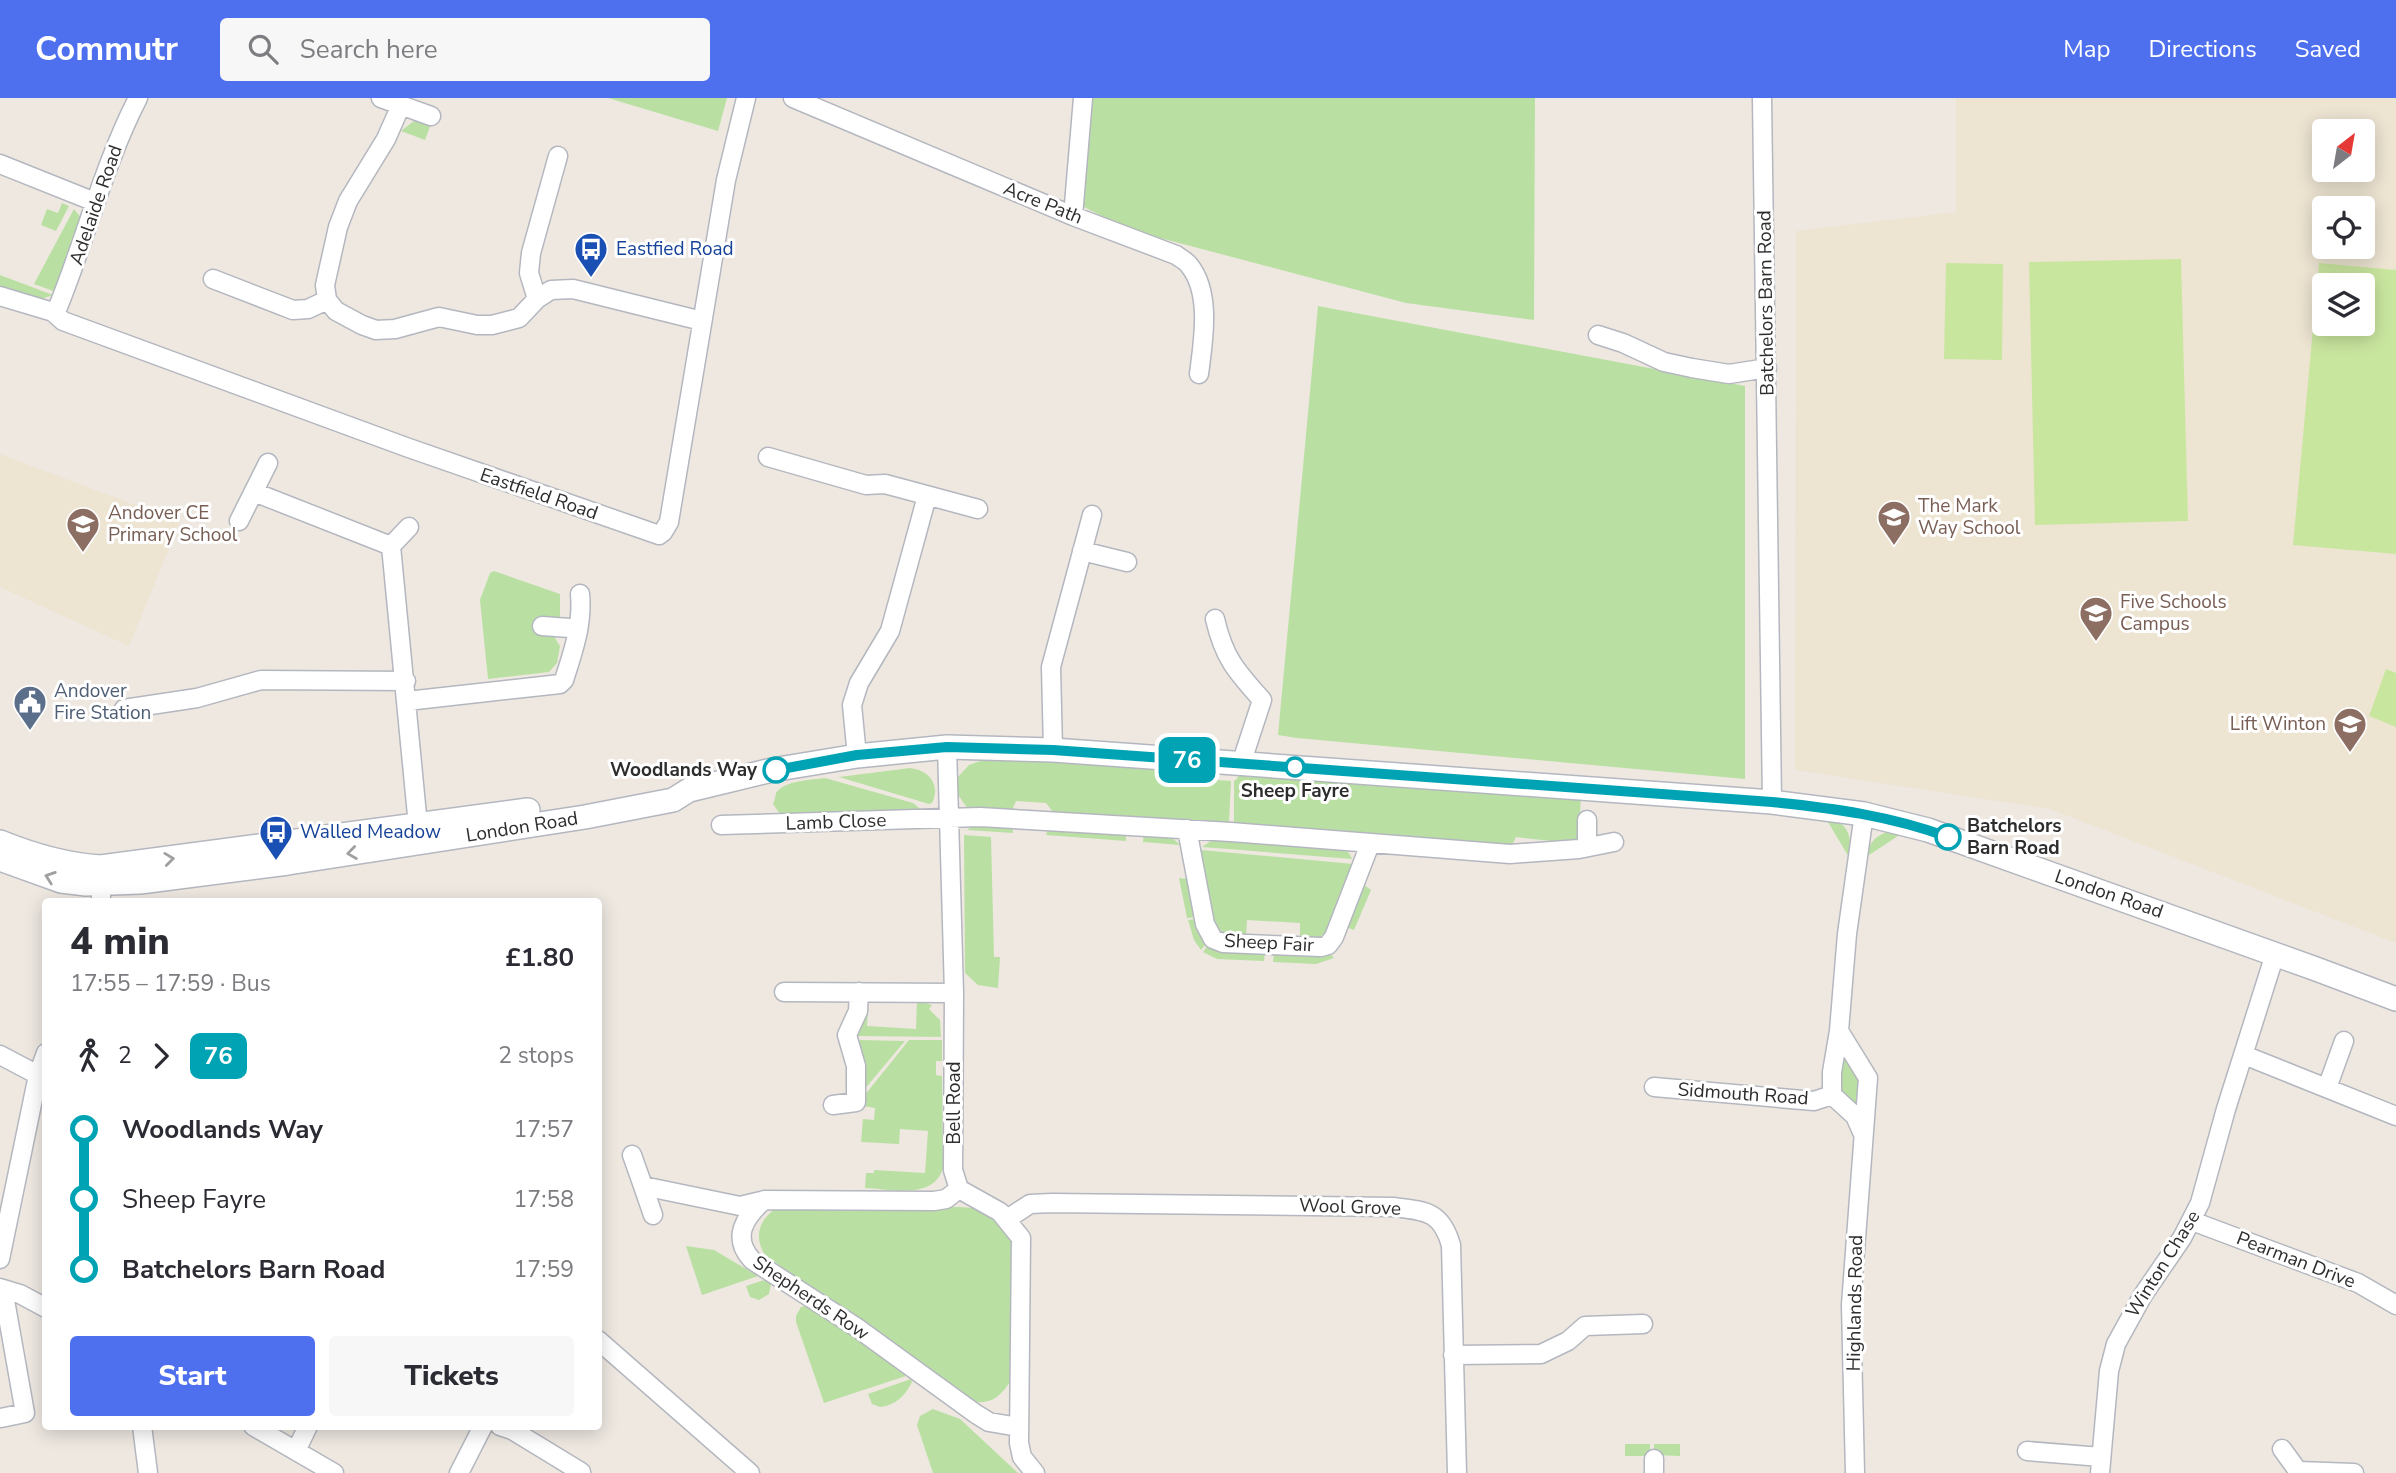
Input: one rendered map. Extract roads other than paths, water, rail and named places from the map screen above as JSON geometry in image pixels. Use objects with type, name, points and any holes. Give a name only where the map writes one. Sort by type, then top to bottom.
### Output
[{"type":"street","name":"Adelaide Road","points":[[53,312],[58,307],[75,266],[95,202],[138,98]]},
{"type":"street","points":[[381,98],[431,116]]},
{"type":"street","name":"Eastfield Road","points":[[0,296],[53,312],[63,321],[124,344],[654,535],[663,532],[668,522],[726,180],[746,98]]},
{"type":"street","name":"Acre Path","points":[[793,98],[1176,255],[1189,265],[1197,280],[1205,317],[1199,374]]},
{"type":"street","points":[[1073,215],[1083,98]]},
{"type":"street","name":"Batchelors Barn Road","points":[[1762,98],[1772,802]]},
{"type":"street","points":[[401,105],[380,150],[348,201],[338,227],[325,285],[327,300],[336,311],[376,330],[395,330],[439,317],[477,325],[504,323],[519,317],[537,299],[551,290],[573,289],[702,321]]},
{"type":"street","points":[[537,299],[529,273],[531,253],[558,156]]},
{"type":"street","points":[[0,164],[95,202]]},
{"type":"street","points":[[213,279],[293,310],[307,309],[327,300]]},
{"type":"street","points":[[1598,335],[1664,362],[1692,368],[1729,374],[1767,368]]},
{"type":"street","points":[[768,457],[866,485],[885,484],[978,509]]},
{"type":"street","points":[[239,521],[268,463]]},
{"type":"street","points":[[254,492],[391,545]]},
{"type":"street","points":[[857,755],[852,705],[859,683],[890,631],[927,496]]},
{"type":"street","points":[[1053,750],[1051,667],[1092,515]]},
{"type":"street","points":[[391,545],[410,527]]},
{"type":"street","points":[[391,545],[419,835]]},
{"type":"street","points":[[1082,551],[1127,562]]},
{"type":"street","points":[[407,701],[560,684],[564,680],[578,631],[582,605],[580,594]]},
{"type":"street","points":[[1215,619],[1221,645],[1236,670],[1262,700],[1241,764]]},
{"type":"street","points":[[542,626],[561,626],[578,631]]},
{"type":"street","points":[[124,709],[197,698],[261,680],[406,681]]},
{"type":"street","name":"London Road","points":[[101,884],[419,835],[597,815],[673,800],[689,790],[772,770],[857,755],[947,747],[1053,750],[1481,779],[1772,802],[1864,814],[1928,830],[2396,999]]},
{"type":"street","name":"Bell Road","points":[[947,747],[954,993],[953,1170],[959,1189]]},
{"type":"street","points":[[1863,1134],[1855,1116],[1832,1095],[1832,1072],[1839,1031],[1847,934],[1864,814]]},
{"type":"street","points":[[950,819],[980,817],[1187,829],[1510,854],[1559,851],[1614,842]]},
{"type":"street","name":"Lamb Close","points":[[721,825],[950,819]]},
{"type":"street","points":[[1587,820],[1587,847]]},
{"type":"street","name":"Sheep Fair","points":[[1187,829],[1205,924],[1213,939],[1223,943],[1321,947],[1328,944],[1334,937],[1370,844]]},
{"type":"street","points":[[0,842],[80,866],[101,884]]},
{"type":"street","points":[[0,859],[61,881],[101,884]]},
{"type":"street","name":"Winton Chase","points":[[2027,1451],[2101,1465],[2109,1371],[2116,1344],[2143,1295],[2192,1221],[2200,1203],[2226,1109],[2276,954]]},
{"type":"street","points":[[784,992],[954,993]]},
{"type":"street","points":[[833,1105],[856,1102],[856,1066],[847,1035],[858,1011],[859,992]]},
{"type":"street","name":"Highlands Road","points":[[1839,1031],[1868,1079],[1851,1305],[1855,1473]]},
{"type":"street","points":[[2327,1088],[2344,1041]]},
{"type":"street","points":[[0,1055],[38,1075]]},
{"type":"street","points":[[2244,1055],[2396,1116]]},
{"type":"street","points":[[0,1259],[42,1064]]},
{"type":"street","name":"Sidmouth Road","points":[[1654,1087],[1814,1101],[1832,1095]]},
{"type":"street","points":[[632,1155],[653,1215]]},
{"type":"street","points":[[643,1186],[740,1206],[764,1200],[934,1201],[946,1199],[959,1189],[1000,1212],[1021,1238],[1018,1427],[1022,1457],[1035,1473]]},
{"type":"street","name":"Shepherds Row","points":[[764,1200],[748,1214],[743,1230],[742,1244],[752,1260],[856,1327],[976,1414],[989,1422],[1018,1427]]},
{"type":"street","name":"Wool Grove","points":[[1007,1219],[1030,1204],[1052,1203],[1394,1207],[1429,1213],[1444,1224],[1451,1245],[1457,1473]]},
{"type":"street","name":"Pearman Drive","points":[[2192,1221],[2358,1283],[2396,1305]]},
{"type":"street","points":[[1,1418],[25,1413],[1,1289],[20,1294],[42,1306]]},
{"type":"street","points":[[1453,1354],[1541,1354],[1568,1341],[1585,1326],[1643,1324]]},
{"type":"street","points":[[602,1344],[750,1473]]},
{"type":"street","points":[[143,1430],[148,1473]]},
{"type":"street","points":[[260,1430],[334,1473]]},
{"type":"street","points":[[296,1451],[306,1430]]},
{"type":"street","points":[[459,1473],[481,1430]]},
{"type":"street","points":[[512,1430],[581,1472]]},
{"type":"street","points":[[2282,1449],[2297,1472],[2354,1473]]},
{"type":"place","name":"Eastfied Road","points":[[591,279]]},
{"type":"place","name":"The Mark Way School","points":[[1894,547]]},
{"type":"place","name":"Andover CE Primary School","points":[[83,554]]},
{"type":"place","name":"Five Schools Campus","points":[[2096,643]]},
{"type":"place","name":"Andover Fire Station","points":[[30,732]]},
{"type":"place","name":"Lift Winton","points":[[2350,754]]},
{"type":"place","name":"Sheep Fayre","points":[[1295,767]]},
{"type":"place","name":"Woodlands Way","points":[[776,770]]},
{"type":"place","name":"Batchelors Barn Road","points":[[1948,837]]},
{"type":"place","name":"Walled Meadow","points":[[276,862]]}]
